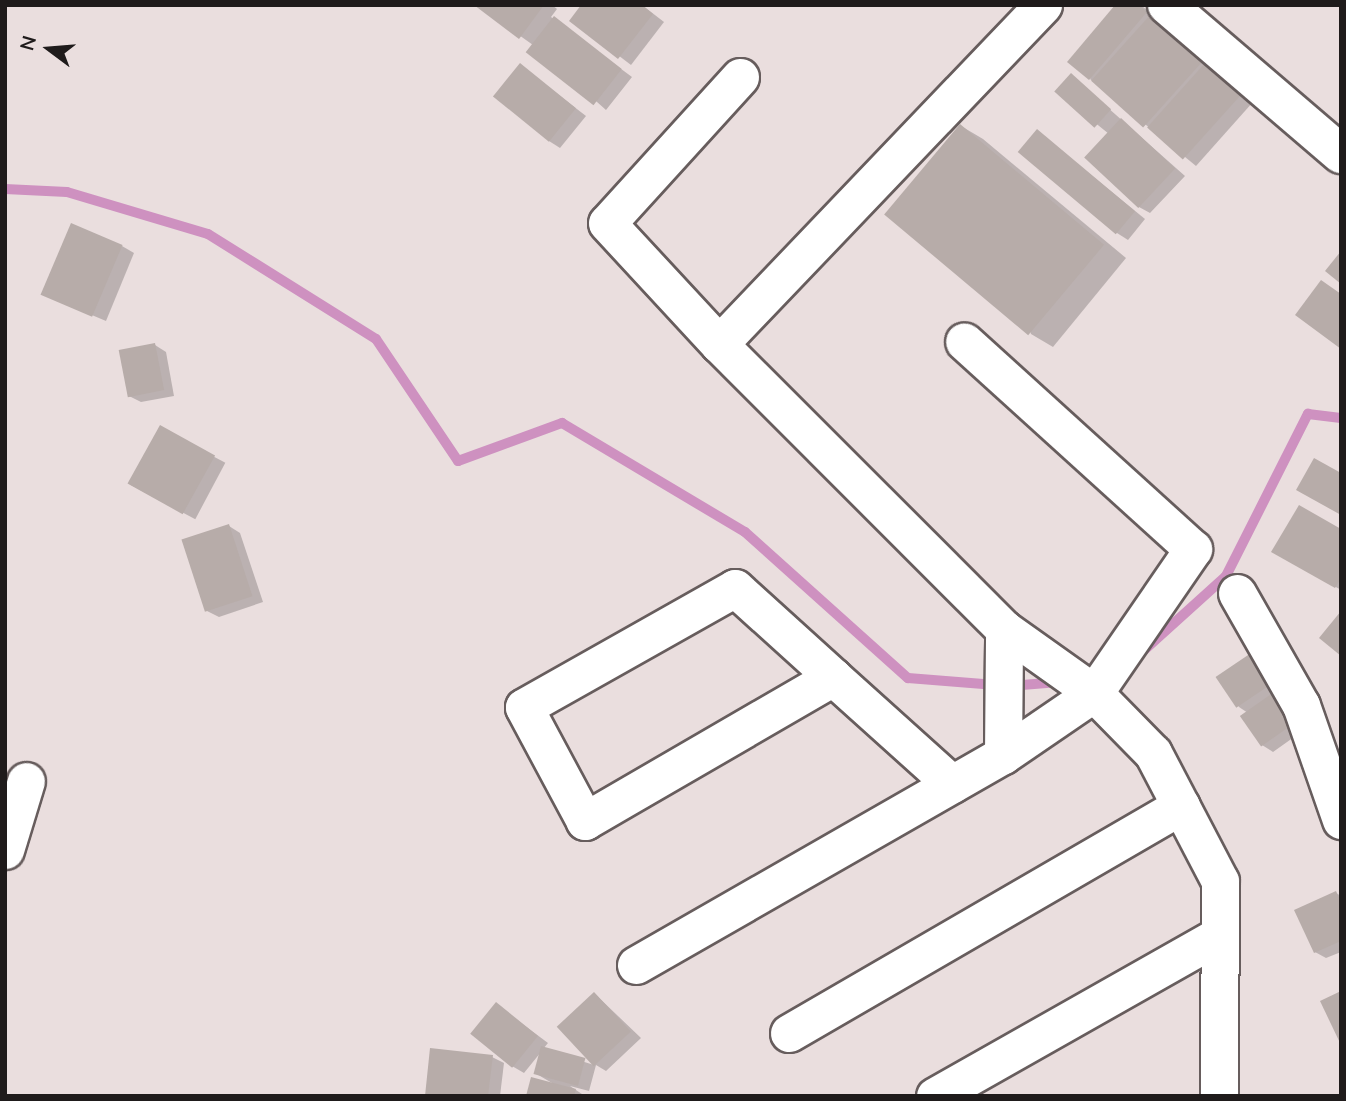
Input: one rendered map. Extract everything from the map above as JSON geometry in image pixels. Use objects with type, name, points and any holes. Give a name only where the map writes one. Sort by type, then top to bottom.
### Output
[{"type":"main road","points":[[1167,5],[1341,154]]},
{"type":"street","points":[[719,344],[1043,5]]},
{"type":"street","points":[[740,77],[607,223],[719,344],[1003,629],[1094,693],[1153,753],[1220,881],[1220,935],[1211,1091]]},
{"type":"street","points":[[636,965],[1003,755],[1094,693],[1193,549],[964,341]]},
{"type":"street","points":[[833,677],[585,821],[524,707],[736,588],[953,784]]},
{"type":"street","points":[[1237,593],[1301,705],[1341,820]]},
{"type":"street","points":[[1003,629],[1003,755]]},
{"type":"street","points":[[5,850],[26,781]]},
{"type":"street","points":[[789,1033],[1181,806]]},
{"type":"street","points":[[934,1096],[1220,935]]},
{"type":"building","points":[[474,5],[544,5],[519,39]]},
{"type":"building","points":[[581,5],[642,5],[653,14],[618,59],[569,21]]},
{"type":"building","points":[[1115,5],[1139,5],[1147,12],[1089,80],[1067,62]]},
{"type":"building","points":[[1152,13],[1204,60],[1143,127],[1091,81]]},
{"type":"building","points":[[554,16],[622,69],[593,105],[526,52]]},
{"type":"building","points":[[1206,62],[1242,94],[1183,160],[1147,127]]},
{"type":"building","points":[[520,63],[576,108],[549,142],[493,96]]},
{"type":"building","points":[[1071,73],[1111,109],[1094,128],[1054,92]]},
{"type":"building","points":[[1121,118],[1175,168],[1138,208],[1084,157]]},
{"type":"building","points":[[960,124],[1104,245],[1028,335],[884,214]]},
{"type":"building","points":[[1037,129],[1135,211],[1116,234],[1018,152]]},
{"type":"building","points":[[71,223],[123,245],[92,317],[41,295]]},
{"type":"building","points":[[1341,251],[1341,284],[1325,271]]},
{"type":"building","points":[[1321,280],[1341,294],[1341,349],[1295,315]]},
{"type":"building","points":[[155,343],[164,390],[128,397],[119,350]]},
{"type":"building","points":[[160,425],[215,456],[183,514],[128,484]]},
{"type":"building","points":[[1314,458],[1341,473],[1341,515],[1296,490]]},
{"type":"building","points":[[1299,505],[1341,529],[1341,578],[1335,588],[1271,552]]},
{"type":"building","points":[[229,524],[252,596],[205,612],[181,539]]},
{"type":"building","points":[[1341,611],[1341,656],[1319,638]]},
{"type":"building","points":[[1257,649],[1278,680],[1236,708],[1216,677]]},
{"type":"building","points":[[1280,688],[1301,718],[1261,746],[1240,716]]},
{"type":"building","points":[[1336,891],[1341,902],[1341,941],[1314,953],[1294,910]]},
{"type":"building","points":[[1341,991],[1341,1045],[1320,1001]]},
{"type":"building","points":[[594,992],[631,1031],[594,1066],[557,1027]]},
{"type":"building","points":[[496,1002],[538,1036],[512,1068],[470,1034]]},
{"type":"building","points":[[541,1046],[585,1058],[578,1086],[533,1074]]},
{"type":"building","points":[[430,1048],[493,1055],[488,1096],[425,1096]]},
{"type":"building","points":[[531,1077],[576,1089],[574,1096],[526,1096]]},
{"type":"waterway","points":[[5,189],[67,192],[208,234],[376,339],[458,461],[562,423],[745,532],[908,678],[996,685]]},
{"type":"waterway","points":[[1142,652],[1226,576],[1308,414],[1341,418]]},
{"type":"waterway","points":[[1011,686],[1059,682]]}]
